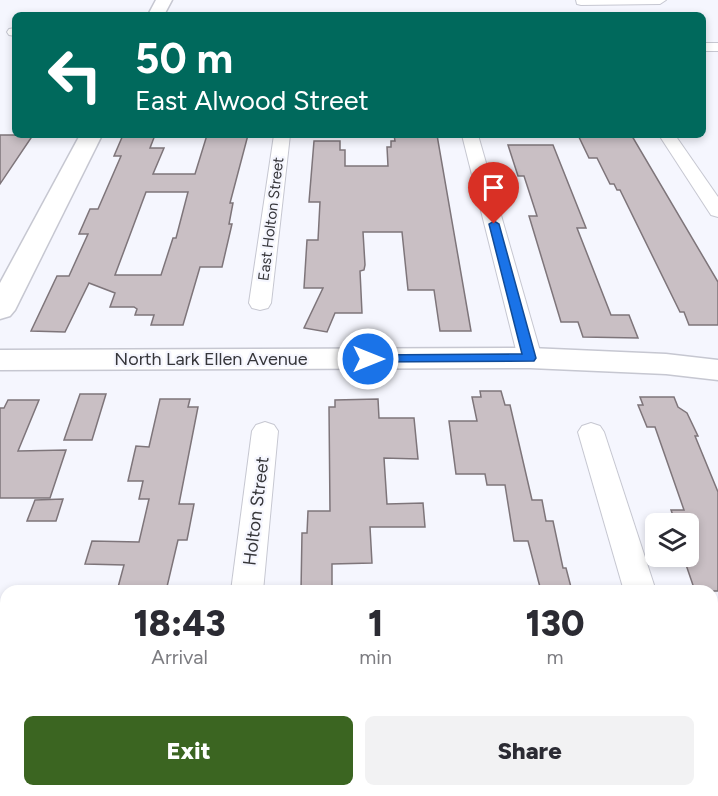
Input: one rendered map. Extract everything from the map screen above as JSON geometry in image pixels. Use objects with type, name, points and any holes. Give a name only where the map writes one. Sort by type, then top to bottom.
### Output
[{"type":"street","points":[[581,0],[660,0]]},
{"type":"street","points":[[0,310],[89,138]]},
{"type":"street","name":"East Holton Street","points":[[260,303],[282,138]]},
{"type":"street","points":[[472,138],[530,358]]},
{"type":"street","points":[[669,138],[718,211]]},
{"type":"street","name":"North Lark Ellen Avenue","points":[[0,360],[530,358],[666,364],[718,370]]},
{"type":"street","name":"Holton Street","points":[[248,585],[265,430]]},
{"type":"street","points":[[591,432],[638,585]]},
{"type":"building","points":[[0,135],[12,135],[12,138],[31,138],[0,184]]},
{"type":"building","points":[[122,138],[154,138],[150,148],[164,148],[153,174],[195,174],[206,138],[247,138],[230,203],[233,203],[229,224],[232,224],[222,267],[200,267],[183,325],[151,325],[154,315],[135,315],[137,309],[134,307],[110,307],[115,293],[89,283],[65,332],[31,331],[57,276],[69,276],[88,234],[79,234],[90,209],[98,209],[121,156],[114,156]],"holes":[[[146,192],[188,192],[176,238],[173,238],[161,275],[115,275]]]},
{"type":"building","points":[[394,138],[438,138],[471,331],[440,331],[434,290],[408,290],[402,232],[363,232],[365,265],[364,270],[360,271],[362,313],[335,313],[327,332],[304,328],[323,288],[304,288],[307,240],[318,240],[320,202],[309,202],[314,141],[340,141],[340,150],[345,150],[345,166],[388,166],[387,147],[391,147],[391,141],[395,141]]},
{"type":"building","points":[[579,138],[633,138],[718,282],[718,325],[689,325],[684,312],[680,312],[620,190],[617,190],[614,184],[610,184],[597,158],[589,158]]},
{"type":"building","points":[[508,145],[553,145],[586,228],[577,228],[611,315],[629,315],[638,338],[583,337],[578,322],[561,322],[529,216],[537,216],[524,176],[518,176]]},
{"type":"building","points":[[480,391],[501,391],[505,405],[510,405],[532,500],[542,500],[546,521],[553,521],[563,568],[566,568],[570,585],[539,585],[528,541],[514,541],[505,485],[487,485],[485,474],[456,474],[449,421],[477,421],[472,397],[481,397]]},
{"type":"building","points":[[80,394],[106,394],[92,440],[64,440]]},
{"type":"building","points":[[640,397],[674,397],[678,407],[687,413],[698,436],[695,436],[718,492],[718,585],[693,585],[687,567],[699,567],[699,513],[672,513],[671,510],[684,510],[655,427],[647,427],[638,405],[643,405]]},
{"type":"building","points":[[160,399],[190,399],[188,407],[198,407],[179,504],[194,504],[187,540],[178,540],[167,585],[119,585],[124,565],[85,564],[92,541],[139,542],[149,499],[139,499],[143,481],[128,481],[136,446],[149,447]]},
{"type":"building","points":[[378,399],[379,418],[414,418],[418,459],[384,458],[387,504],[423,503],[425,527],[370,527],[372,563],[332,564],[332,585],[301,585],[302,533],[307,533],[308,511],[330,511],[329,407],[335,407],[335,400]]},
{"type":"building","points":[[8,400],[39,400],[18,451],[66,450],[50,498],[0,498],[0,408],[4,408]]},
{"type":"building","points":[[63,499],[56,521],[27,521],[35,500]]},
{"type":"route","points":[[368,359],[530,358],[494,224]]}]
